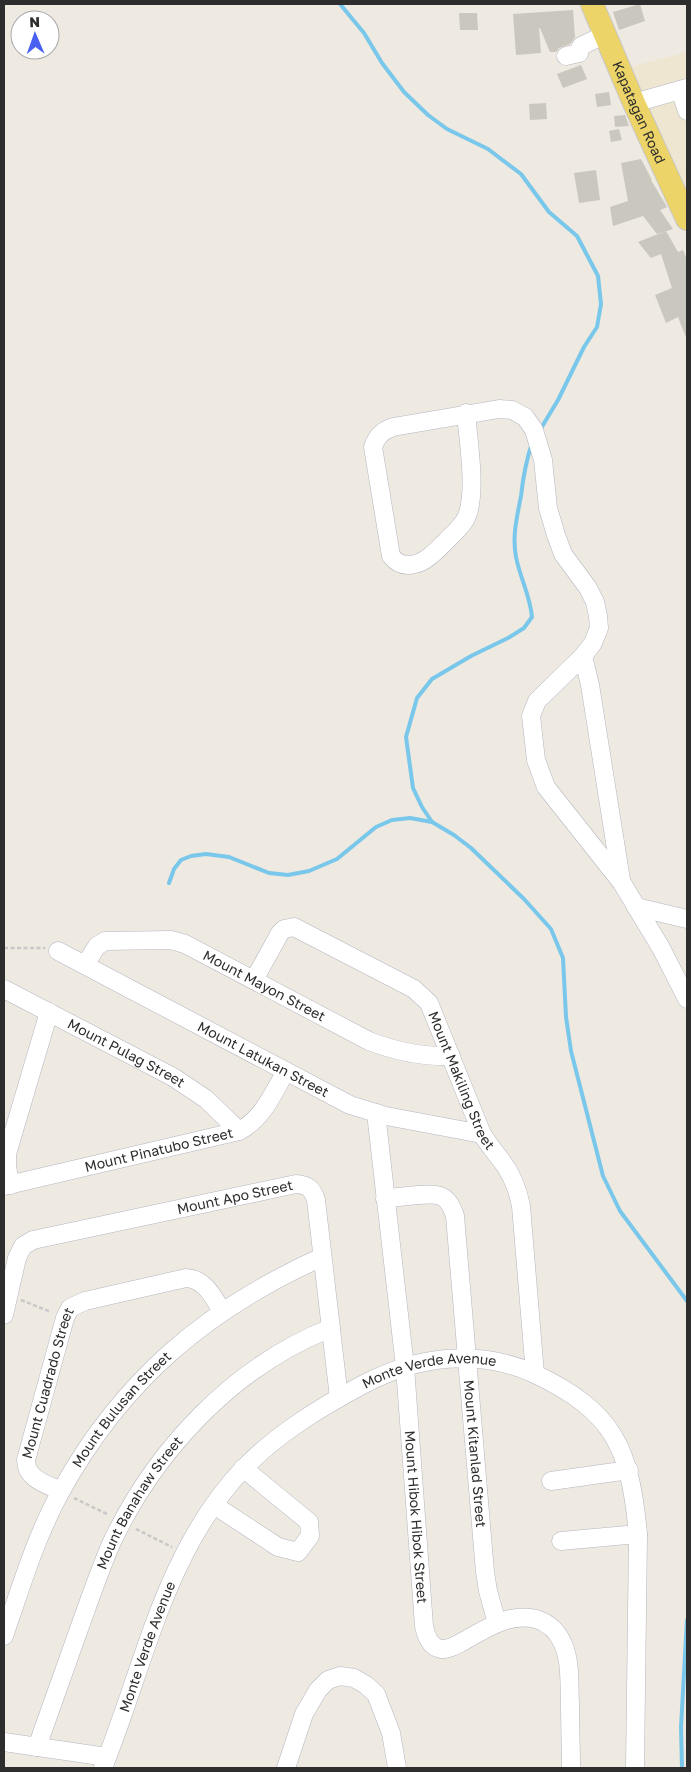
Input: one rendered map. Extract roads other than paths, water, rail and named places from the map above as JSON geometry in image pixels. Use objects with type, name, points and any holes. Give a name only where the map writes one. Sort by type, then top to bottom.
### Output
[{"type":"main road","name":"Kapatagan Road","points":[[592,4],[634,103],[687,219]]},
{"type":"street","points":[[566,56],[579,53],[580,46],[604,35]]},
{"type":"street","points":[[634,103],[684,89],[687,111]]},
{"type":"street","points":[[466,413],[472,483],[470,509],[466,519],[425,561],[412,566],[402,565],[391,556],[374,457],[373,447],[376,438],[383,431],[393,427],[466,413],[499,409],[512,410],[525,417],[534,430],[539,443],[543,460],[548,508],[556,535],[563,554],[588,588],[598,616],[599,628],[593,643],[583,656],[537,701],[531,716],[536,760],[546,787],[622,883],[685,990]]},
{"type":"street","points":[[583,656],[590,684],[622,883]]},
{"type":"street","points":[[636,907],[687,919]]},
{"type":"street","name":"Mount Makiling Street","points":[[254,980],[280,933],[289,927],[299,929],[418,992],[429,1003],[482,1134],[511,1177],[520,1200],[535,1374]]},
{"type":"street","name":"Mount Mayon Street","points":[[85,965],[97,946],[105,941],[171,940],[185,944],[370,1041],[383,1046],[428,1056],[451,1056]]},
{"type":"street","name":"Mount Latukan Street","points":[[58,950],[350,1105],[376,1113],[482,1134]]},
{"type":"street","name":"Mount Pulag Street","points":[[4,989],[190,1087],[206,1099],[239,1131]]},
{"type":"street","points":[[7,1186],[7,1154],[50,1012]]},
{"type":"street","name":"Mount Pinatubo Street","points":[[7,1186],[239,1131],[261,1113],[286,1071]]},
{"type":"street","name":"Mount Hibok Hibok Street","points":[[376,1113],[405,1367],[421,1607],[426,1636],[432,1645],[440,1649],[447,1649],[497,1623],[513,1617],[526,1616],[543,1621],[556,1631],[568,1662],[571,1768]]},
{"type":"street","name":"Mount Apo Street","points":[[4,1315],[19,1252],[33,1240],[296,1184],[305,1184],[311,1188],[316,1200],[339,1398]]},
{"type":"street","name":"Mount Kitanlad Street","points":[[386,1198],[438,1194],[448,1201],[455,1216],[485,1572],[497,1623]]},
{"type":"street","name":"Mount Bulusan Street","points":[[4,1636],[39,1538],[61,1491],[118,1406],[166,1355],[222,1311],[262,1286],[322,1257]]},
{"type":"street","name":"Mount Cuadrado Street","points":[[61,1491],[31,1475],[27,1469],[26,1460],[65,1318],[70,1308],[85,1300],[192,1278],[203,1284],[222,1311]]},
{"type":"street","name":"Mount Banahaw Street","points":[[37,1747],[104,1560],[132,1506],[154,1472],[197,1418],[225,1393],[254,1370],[281,1353],[315,1334],[331,1328]]},
{"type":"street","name":"Monte Verde Avenue","points":[[105,1763],[169,1586],[214,1505],[243,1468],[274,1441],[300,1422],[376,1378],[405,1367],[446,1359],[484,1358],[504,1362],[535,1374],[571,1393],[591,1408],[610,1430],[622,1449],[635,1503],[638,1534],[635,1768]]},
{"type":"street","points":[[214,1505],[278,1547],[298,1552],[310,1536],[308,1522],[243,1468]]},
{"type":"street","points":[[551,1481],[628,1470]]},
{"type":"street","points":[[561,1541],[638,1534]]},
{"type":"street","points":[[286,1768],[304,1714],[318,1690],[328,1680],[340,1676],[354,1678],[376,1694],[391,1733],[396,1768]]},
{"type":"street","points":[[4,1742],[37,1747],[105,1763]]},
{"type":"waterway","points":[[340,4],[364,33],[382,63],[404,92],[428,115],[447,129],[488,149],[521,174],[549,212],[577,236],[598,276],[601,304],[597,327],[584,347],[558,400],[540,430]]},
{"type":"waterway","points":[[432,822],[413,788],[406,737],[417,698],[432,679],[471,656],[508,638],[524,628],[532,617],[515,549],[516,526],[524,476],[532,443]]},
{"type":"waterway","points":[[169,883],[174,869],[181,860],[191,856],[206,854],[229,857],[269,873],[288,875],[309,871],[337,859],[376,827],[392,820],[410,818],[432,822],[471,848],[524,899],[551,929],[563,958],[566,1017],[571,1051],[603,1176],[620,1211],[687,1301]]},
{"type":"waterway","points":[[682,1768],[681,1727],[687,1620]]}]
